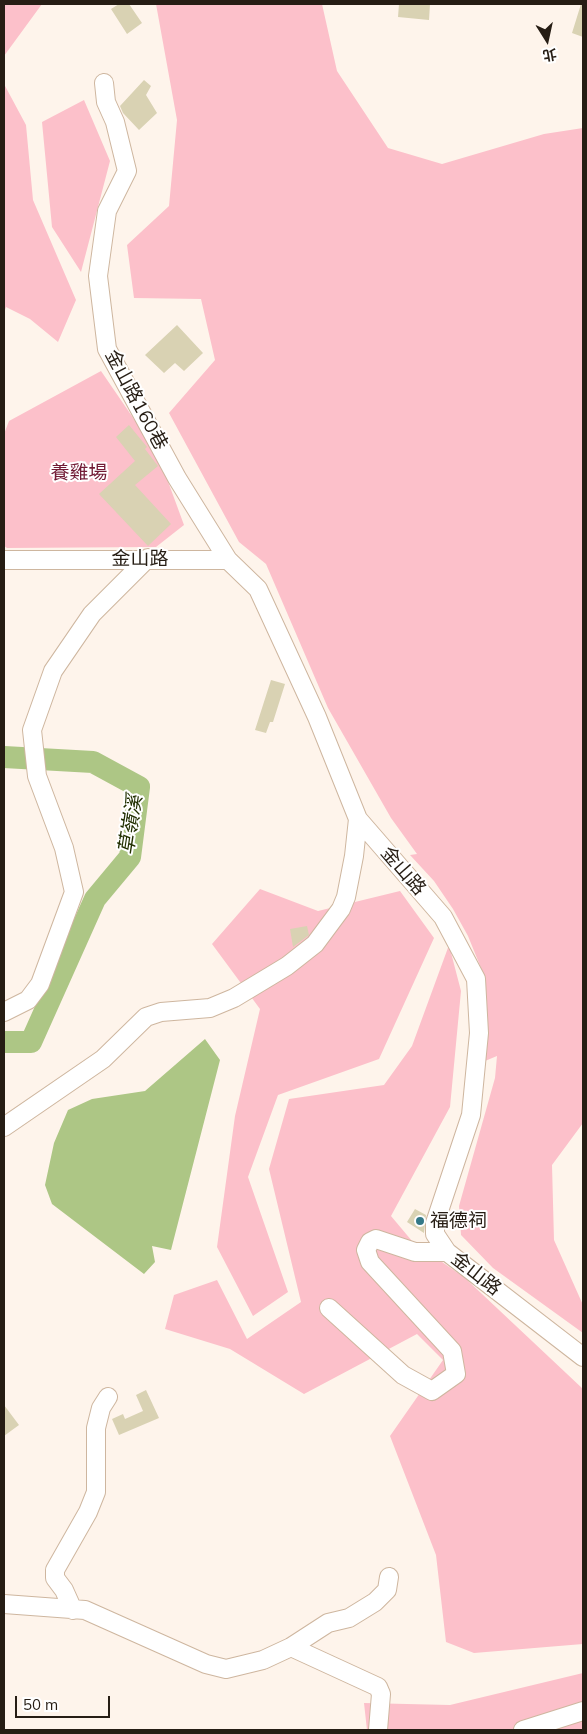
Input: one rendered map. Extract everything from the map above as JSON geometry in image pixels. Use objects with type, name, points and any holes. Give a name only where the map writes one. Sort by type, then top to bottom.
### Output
[{"type":"street","name":"金山路160巷","points":[[104,83],[106,102],[114,122],[127,171],[106,211],[98,276],[107,349],[177,478],[228,560]]},
{"type":"street","name":"金山路","points":[[4,560],[148,558],[228,560],[258,589],[317,717],[358,819],[443,917],[476,979],[479,1033],[471,1115],[435,1223],[434,1234],[447,1252],[583,1357]]},
{"type":"street","points":[[4,1012],[28,1000],[40,984],[74,892],[64,848],[37,776],[32,730],[53,671],[92,614],[148,558]]},
{"type":"street","points":[[4,1127],[103,1059],[146,1017],[161,1012],[210,1008],[234,998],[287,966],[315,944],[341,909],[346,897],[354,856],[358,819]]},
{"type":"street","points":[[329,1308],[403,1375],[432,1391],[456,1374],[452,1351],[370,1262],[366,1250],[370,1242],[376,1238],[416,1252],[447,1252]]},
{"type":"street","points":[[73,1610],[64,1590],[54,1578],[55,1570],[88,1512],[96,1492],[96,1428],[101,1408],[108,1397]]},
{"type":"street","points":[[4,1604],[34,1608],[85,1610],[206,1664],[226,1668],[263,1660],[291,1646],[328,1623],[350,1618],[375,1602],[387,1590],[389,1577]]},
{"type":"street","points":[[4,1611],[34,1608]]},
{"type":"street","points":[[291,1646],[378,1687],[381,1694],[378,1730]]},
{"type":"street","points":[[523,1730],[583,1711]]},
{"type":"green space","points":[[4,4],[42,4],[4,56]]},
{"type":"green space","points":[[156,4],[322,4],[337,71],[388,148],[442,164],[544,134],[583,128],[583,1123],[552,1165],[554,1240],[583,1305],[583,1333],[493,1268],[461,1235],[459,1206],[495,1078],[497,1056],[485,1061],[483,973],[468,936],[453,909],[434,881],[410,855],[417,854],[391,818],[328,708],[266,564],[239,542],[169,413],[215,360],[201,299],[134,298],[127,245],[169,206],[177,120]]},
{"type":"green space","points":[[4,84],[26,125],[33,200],[76,300],[58,342],[30,319],[6,307],[4,313]]},
{"type":"green space","points":[[84,100],[110,161],[81,272],[52,227],[42,122]]},
{"type":"green space","name":"養雞場","points":[[101,371],[138,425],[166,476],[184,525],[156,547],[7,548],[4,546],[4,434],[9,421]]},
{"type":"green space","points":[[260,889],[318,911],[400,891],[434,938],[379,1059],[278,1095],[248,1177],[288,1292],[253,1316],[217,1247],[235,1116],[260,1009],[212,944]]},
{"type":"green space","points":[[449,945],[461,991],[450,1107],[391,1216],[412,1241],[465,1278],[583,1389],[583,1644],[474,1653],[446,1642],[436,1555],[390,1436],[443,1360],[417,1334],[304,1394],[230,1349],[165,1329],[174,1295],[217,1280],[247,1339],[301,1302],[269,1169],[289,1099],[384,1085],[412,1046]]},
{"type":"green space","points":[[583,1673],[583,1730],[367,1730],[364,1703],[450,1705]]},
{"type":"shaded area","points":[[205,1039],[220,1060],[171,1250],[152,1246],[155,1262],[144,1274],[52,1204],[45,1185],[54,1143],[68,1110],[92,1099],[145,1091]]},
{"type":"building","points":[[119,4],[129,4],[142,23],[127,34],[111,9]]},
{"type":"building","points":[[399,4],[430,4],[429,20],[398,17]]},
{"type":"building","points":[[581,4],[583,4],[583,37],[572,33]]},
{"type":"building","points":[[144,80],[151,86],[146,95],[157,113],[139,130],[123,113],[120,106]]},
{"type":"building","points":[[177,325],[203,353],[184,371],[175,363],[164,373],[145,355]]},
{"type":"building","points":[[129,425],[147,447],[145,449],[158,466],[135,485],[171,524],[148,546],[99,494],[135,461],[116,437]]},
{"type":"building","points":[[271,680],[285,684],[273,722],[270,722],[266,733],[255,730]]},
{"type":"building","points":[[307,926],[309,935],[293,947],[290,929]]},
{"type":"building","name":"福德祠","points":[[415,1209],[426,1215],[424,1233],[407,1222]]},
{"type":"building","points":[[146,1390],[159,1418],[119,1435],[112,1419],[123,1414],[125,1419],[143,1411],[136,1395]]},
{"type":"building","points":[[4,1405],[19,1425],[4,1436]]},
{"type":"waterway","name":"草嶺溪","points":[[4,757],[93,762],[139,787],[130,857],[95,899],[31,1042],[4,1042]]},
{"type":"place","name":"福德祠","points":[[420,1221]]}]
